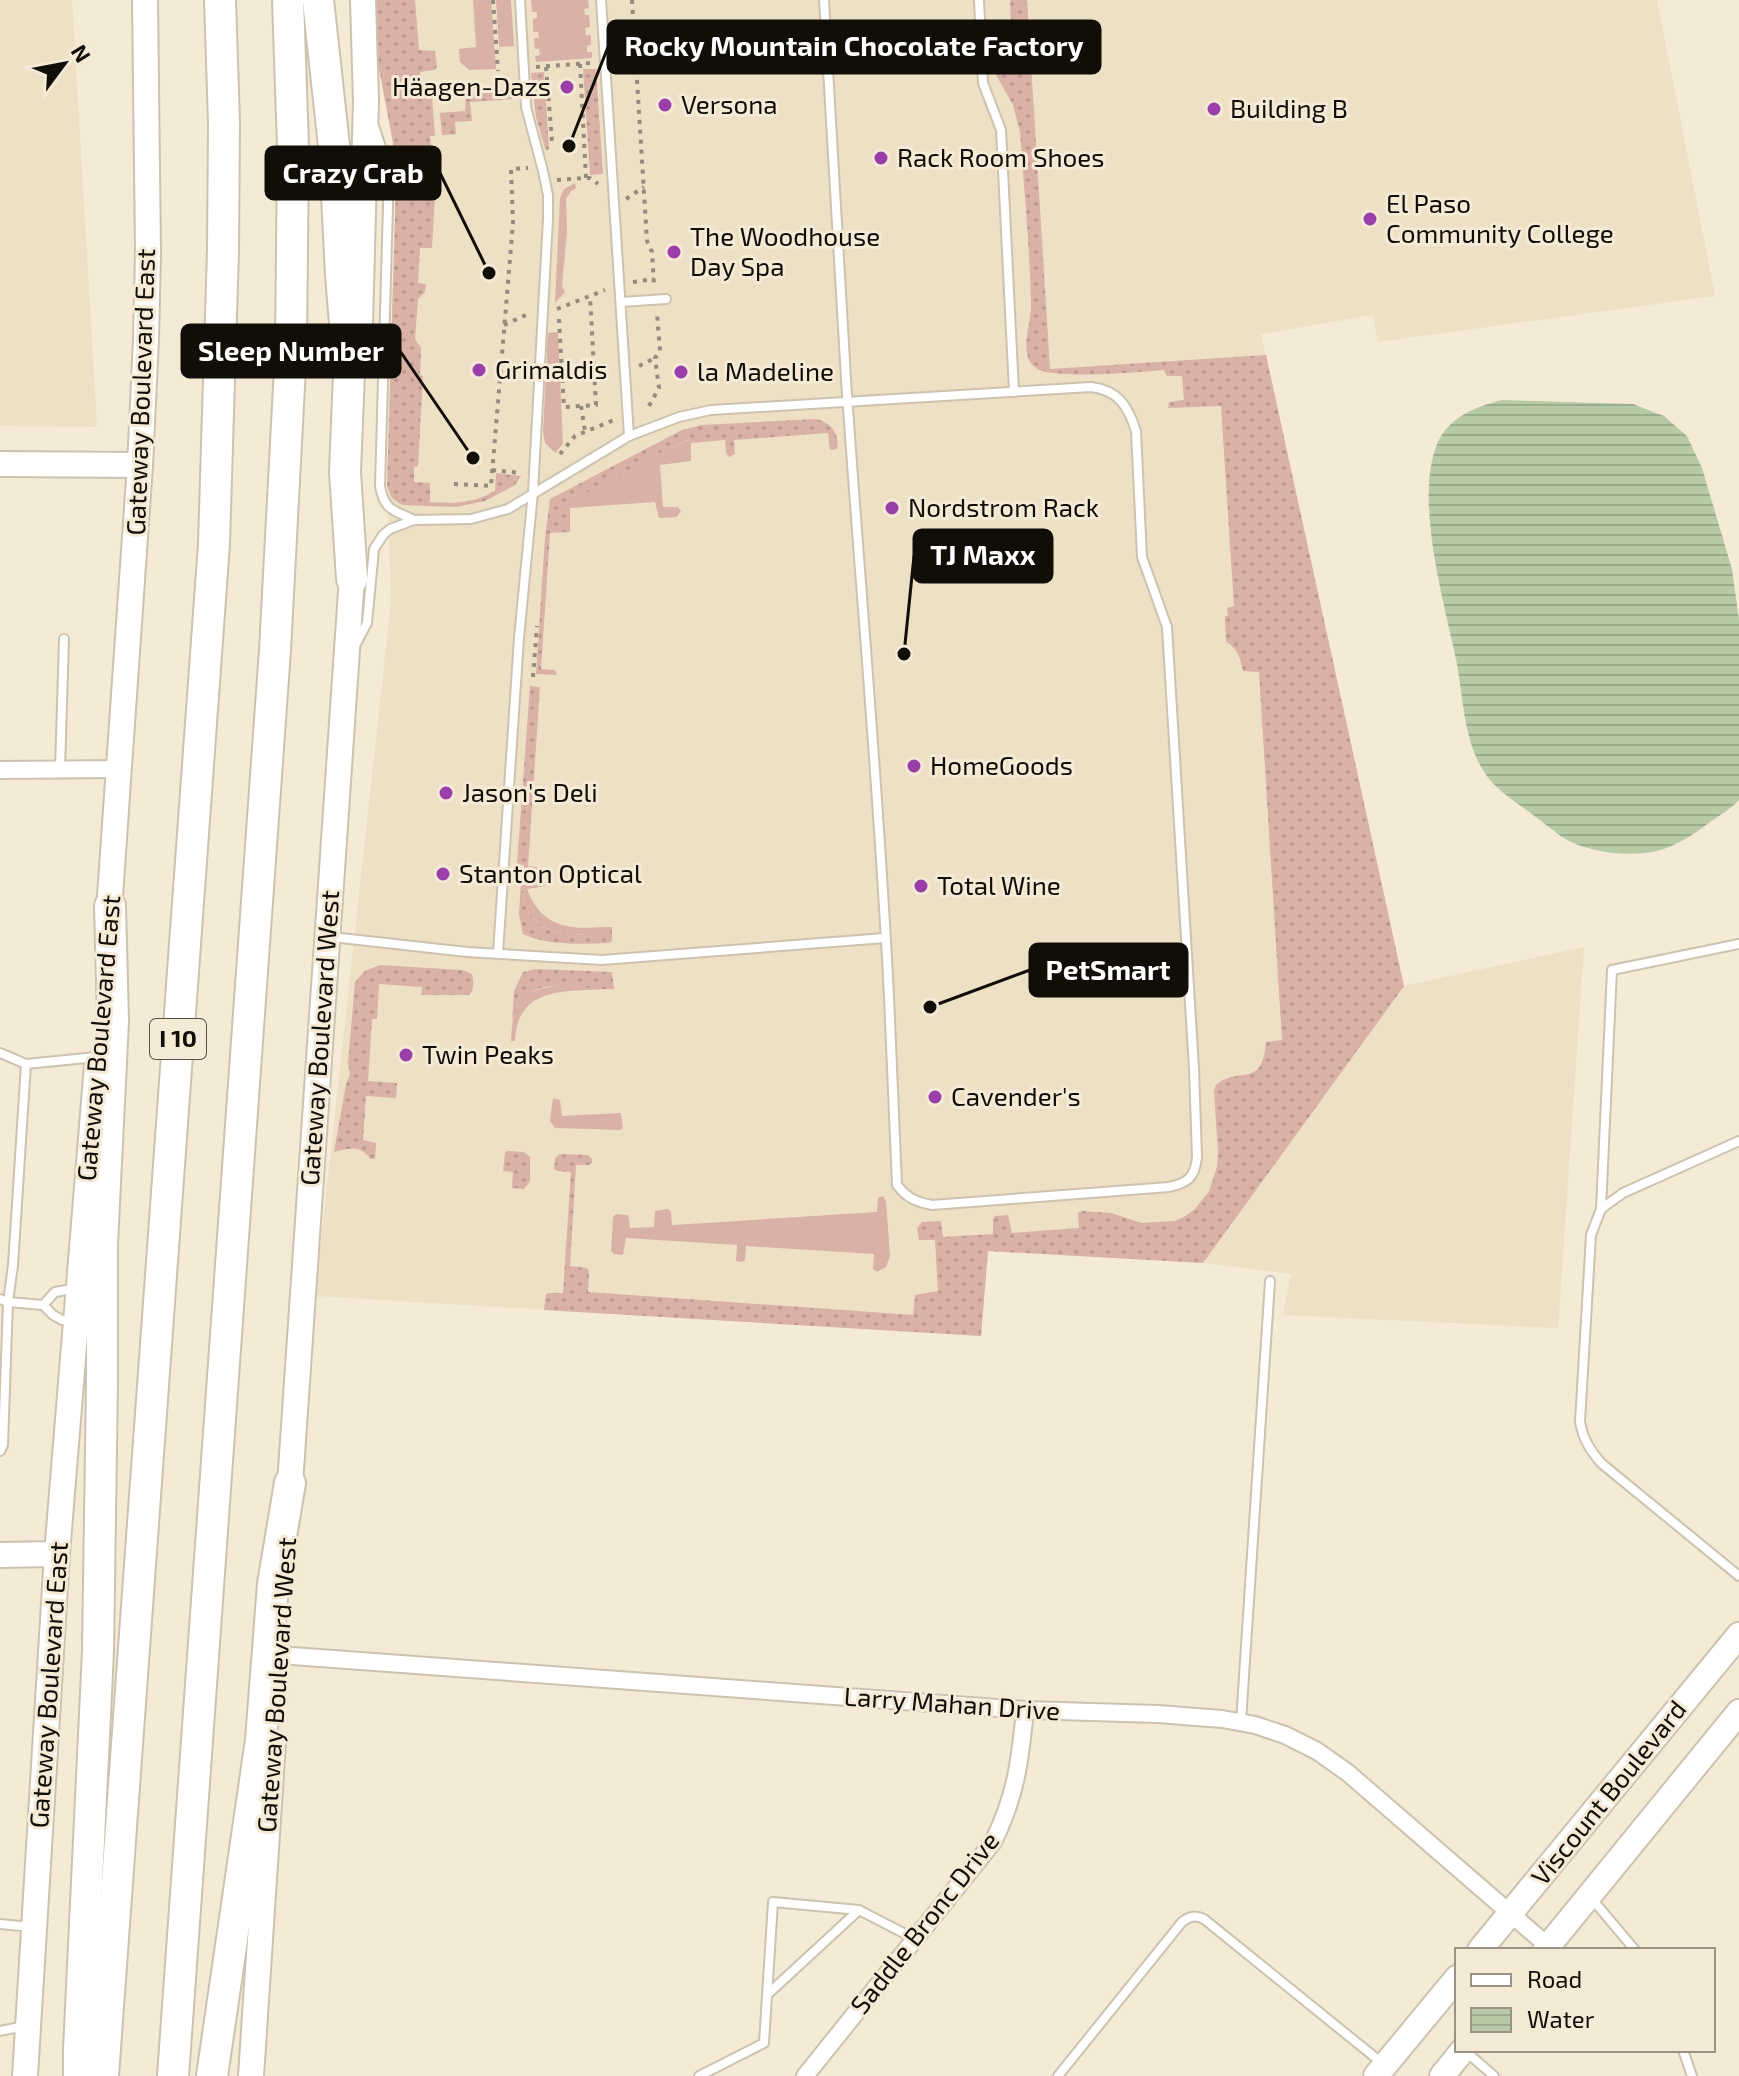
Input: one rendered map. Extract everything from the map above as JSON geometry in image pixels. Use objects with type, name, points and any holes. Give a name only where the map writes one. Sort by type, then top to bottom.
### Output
[{"type":"highway","name":"I 10","points":[[103,2076],[214,544],[223,249],[224,123],[220,0]]},
{"type":"highway","points":[[173,2076],[278,603],[291,349],[293,147],[288,0]]},
{"type":"highway","points":[[318,0],[335,155],[349,372],[345,472],[352,579]]},
{"type":"highway","points":[[79,2076],[98,1651],[104,1057],[113,1021],[110,906]]},
{"type":"highway","points":[[212,2076],[261,1740],[273,1584],[290,1483]]},
{"type":"main road","name":"Gateway Boulevard East","points":[[110,906],[146,339],[145,0]]},
{"type":"main road","name":"Gateway Boulevard West","points":[[251,2076],[352,579],[366,101],[363,0]]},
{"type":"main road","points":[[0,464],[140,465]]},
{"type":"main road","name":"Gateway Boulevard East","points":[[25,2076],[57,1554],[78,1288],[104,1057]]},
{"type":"main road","points":[[0,1555],[57,1554]]},
{"type":"main road","name":"Viscount Boulevard","points":[[1482,1948],[1739,1635]]},
{"type":"main road","name":"Viscount Boulevard","points":[[1546,1948],[1739,1712]]},
{"type":"main road","points":[[1380,2070],[1455,1980]]},
{"type":"main road","points":[[1442,2076],[1462,2052]]},
{"type":"street","points":[[0,770],[119,769]]},
{"type":"street","name":"Larry Mahan Drive","points":[[279,1655],[1025,1710],[1158,1714],[1255,1725],[1317,1751],[1348,1773],[1546,1948]]},
{"type":"street","name":"Saddle Bronc Drive","points":[[805,2076],[993,1842],[1005,1817],[1020,1766],[1025,1710]]},
{"type":"lane","points":[[498,953],[518,651],[533,492],[548,219],[548,195],[526,107],[520,0]]},
{"type":"lane","points":[[601,0],[629,436]]},
{"type":"lane","points":[[345,664],[367,623],[374,549],[390,529],[414,520],[471,519],[508,509],[629,436],[679,417],[711,410],[848,402],[1014,392],[1091,387],[1118,397],[1130,412],[1136,431],[1142,557],[1167,627],[1194,1069],[1197,1157],[1196,1169],[1189,1179],[1169,1187],[932,1205],[907,1197],[897,1185],[885,938],[848,402],[824,0]]},
{"type":"lane","points":[[979,0],[983,83],[1001,130],[1014,392]]},
{"type":"lane","points":[[366,101],[389,171],[380,486],[384,504],[414,520]]},
{"type":"lane","points":[[621,302],[666,299]]},
{"type":"lane","points":[[60,770],[64,639]]},
{"type":"lane","points":[[327,936],[467,952],[602,960],[885,938]]},
{"type":"lane","points":[[1739,944],[1612,970],[1601,1209],[1591,1235],[1580,1422],[1582,1435],[1601,1463],[1739,1576]]},
{"type":"lane","points":[[0,1053],[26,1064],[104,1057]]},
{"type":"lane","points":[[0,1451],[3,1445],[4,1300],[13,1265],[26,1064]]},
{"type":"lane","points":[[1601,1209],[1623,1193],[1739,1141]]},
{"type":"lane","points":[[1241,1722],[1270,1281]]},
{"type":"lane","points":[[43,1305],[55,1292],[78,1288]]},
{"type":"lane","points":[[4,1300],[43,1305],[62,1320],[76,1321]]},
{"type":"lane","points":[[1589,1896],[1633,1948]]},
{"type":"lane","points":[[699,2076],[764,2043],[773,1902],[859,1910],[915,1939]]},
{"type":"lane","points":[[769,1993],[859,1910]]},
{"type":"lane","points":[[1058,2076],[1182,1922],[1197,1916],[1380,2070]]},
{"type":"lane","points":[[0,1924],[34,1927]]},
{"type":"lane","points":[[0,2031],[28,2025]]},
{"type":"lane","points":[[1466,2052],[1494,2076]]},
{"type":"lane","points":[[1684,2052],[1692,2076]]},
{"type":"path","points":[[493,0],[498,71]]},
{"type":"path","points":[[632,0],[647,241],[652,252],[654,282],[632,282]]},
{"type":"path","points":[[497,50],[506,50]]},
{"type":"path","points":[[534,67],[594,63]]},
{"type":"path","points":[[580,64],[586,178]]},
{"type":"path","points":[[454,484],[491,486],[513,223],[511,169],[533,167],[532,162]]},
{"type":"path","points":[[556,180],[586,178],[595,181],[601,189]]},
{"type":"path","points":[[550,312],[611,288]]},
{"type":"path","points":[[558,308],[564,407],[596,405],[590,296]]},
{"type":"path","points":[[504,325],[534,311]]},
{"type":"path","points":[[649,406],[659,388],[655,358],[660,351],[657,313]]},
{"type":"path","points":[[581,406],[585,432]]},
{"type":"path","points":[[560,454],[575,436],[614,420]]},
{"type":"path","points":[[492,470],[521,473]]},
{"type":"shaded area","points":[[0,0],[72,0],[97,427],[0,426]]},
{"type":"shaded area","points":[[376,0],[1657,0],[1715,296],[1378,342],[1373,315],[1261,334],[1404,986],[1584,947],[1558,1328],[1283,1315],[1291,1274],[1203,1263],[988,1251],[981,1336],[315,1296],[391,602],[387,477],[396,182],[393,143],[378,63]]},
{"type":"shaded area","points":[[376,0],[415,0],[419,50],[435,51],[437,67],[420,72],[423,98],[432,97],[435,136],[430,136],[435,197],[432,248],[420,248],[418,283],[426,284],[425,292],[418,299],[415,339],[421,348],[420,375],[423,376],[418,466],[414,467],[414,482],[430,483],[430,502],[456,503],[495,491],[496,473],[521,476],[515,485],[485,501],[456,507],[402,505],[392,498],[387,486],[396,182],[393,143],[378,63]]},
{"type":"shaded area","points":[[473,0],[491,0],[496,69],[469,70],[460,62],[459,49],[476,47]]},
{"type":"shaded area","points":[[496,0],[511,0],[514,46],[499,47]]},
{"type":"shaded area","points":[[531,0],[588,0],[589,8],[584,9],[585,15],[589,15],[590,27],[585,28],[586,35],[591,35],[587,52],[592,52],[592,58],[536,62],[535,56],[540,55],[539,49],[535,49],[534,38],[539,38],[538,32],[533,32],[533,19],[537,18],[537,12],[532,12]]},
{"type":"shaded area","points":[[1010,0],[1027,0],[1050,369],[1266,355],[1404,986],[1203,1263],[988,1251],[981,1336],[544,1310],[546,1294],[563,1293],[571,1172],[554,1169],[555,1158],[560,1154],[588,1155],[592,1159],[588,1165],[576,1165],[570,1266],[587,1268],[588,1292],[913,1315],[915,1295],[938,1291],[935,1240],[919,1240],[917,1228],[922,1222],[941,1221],[943,1237],[993,1234],[995,1216],[1008,1215],[1012,1233],[1079,1228],[1078,1213],[1082,1211],[1111,1213],[1142,1223],[1175,1221],[1195,1209],[1209,1191],[1217,1167],[1216,1085],[1225,1079],[1255,1071],[1264,1057],[1266,1042],[1282,1040],[1259,672],[1243,671],[1236,651],[1226,642],[1225,616],[1228,616],[1227,608],[1234,606],[1221,406],[1168,408],[1169,402],[1184,400],[1182,376],[1167,376],[1164,370],[1060,374],[1045,372],[1030,362],[1026,347],[1031,312],[1030,283],[1020,132],[1013,105],[995,73],[998,68],[1012,67],[1010,41],[994,41],[992,38],[995,34],[1011,33]]},
{"type":"shaded area","points":[[583,69],[596,69],[603,174],[590,175]]},
{"type":"shaded area","points":[[544,72],[549,149],[546,151],[536,117],[531,73]]},
{"type":"shaded area","points":[[511,90],[512,99],[470,102],[472,121],[455,122],[456,134],[442,135],[440,113],[465,111],[466,93]]},
{"type":"shaded area","points":[[575,183],[576,188],[566,199],[567,231],[562,286],[565,292],[555,303],[560,198],[564,189]]},
{"type":"shaded area","points":[[558,332],[563,444],[555,453],[545,443],[543,431],[548,333]]},
{"type":"shaded area","points":[[816,419],[833,430],[837,449],[830,450],[828,433],[734,440],[735,454],[729,457],[725,440],[691,443],[690,439],[570,502],[570,532],[550,533],[541,669],[555,670],[557,675],[536,674],[550,499],[682,430],[702,425]]},
{"type":"shaded area","points":[[691,439],[691,461],[660,465],[663,507],[678,507],[681,511],[677,517],[659,518],[655,502],[570,508],[569,502]]},
{"type":"shaded area","points":[[530,686],[540,687],[528,866],[542,868],[544,873],[523,872],[524,865],[517,864]]},
{"type":"shaded area","points":[[521,882],[524,899],[536,922],[546,928],[571,934],[600,935],[603,927],[612,927],[612,941],[565,943],[543,941],[523,934],[519,914]]},
{"type":"shaded area","points":[[523,882],[544,883],[545,886],[527,889],[548,918],[578,928],[603,927],[601,935],[558,932],[536,922],[524,899]]},
{"type":"shaded area","points":[[380,965],[462,970],[472,974],[473,986],[469,995],[421,995],[422,987],[379,984],[377,1019],[372,1019],[368,1081],[397,1083],[396,1098],[366,1096],[363,1140],[376,1143],[375,1159],[370,1159],[359,1150],[334,1152],[350,1074],[348,1063],[355,982],[365,971]]},
{"type":"shaded area","points":[[536,969],[612,972],[614,989],[540,988],[528,994],[512,1022],[514,991],[523,972]]},
{"type":"shaded area","points":[[563,985],[605,989],[559,992],[534,1001],[524,1010],[515,1041],[511,1041],[514,1015],[522,999],[538,990]]},
{"type":"shaded area","points":[[553,1098],[560,1100],[562,1116],[621,1113],[623,1128],[555,1128],[550,1121]]},
{"type":"shaded area","points":[[507,1151],[524,1152],[530,1157],[530,1181],[524,1189],[512,1188],[513,1172],[503,1171]]},
{"type":"shaded area","points":[[883,1196],[886,1201],[890,1256],[886,1267],[877,1272],[873,1269],[874,1254],[746,1246],[745,1260],[742,1262],[736,1261],[737,1245],[626,1238],[623,1255],[611,1251],[613,1217],[616,1214],[628,1215],[630,1228],[654,1227],[655,1211],[668,1209],[672,1225],[877,1212],[878,1198]]},
{"type":"water","points":[[1502,400],[1633,404],[1664,416],[1687,436],[1702,468],[1732,569],[1739,620],[1739,800],[1691,835],[1664,849],[1621,853],[1596,850],[1572,842],[1500,790],[1490,780],[1475,754],[1466,725],[1434,552],[1429,492],[1431,465],[1438,442],[1449,425],[1465,414]]},
{"type":"place","name":"Häagen-Dazs","points":[[567,87]]},
{"type":"place","name":"Versona","points":[[665,105]]},
{"type":"place","name":"Building B","points":[[1214,109]]},
{"type":"place","name":"Rocky Mountain Chocolate Factory","points":[[569,146]]},
{"type":"place","name":"Rack Room Shoes","points":[[881,158]]},
{"type":"place","name":"El Paso Community College","points":[[1370,219]]},
{"type":"place","name":"The Woodhouse Day Spa","points":[[674,252]]},
{"type":"place","name":"Crazy Crab","points":[[489,273]]},
{"type":"place","name":"Grimaldis","points":[[479,370]]},
{"type":"place","name":"la Madeline","points":[[681,372]]},
{"type":"place","name":"Sleep Number","points":[[473,458]]},
{"type":"place","name":"Nordstrom Rack","points":[[892,508]]},
{"type":"place","name":"TJ Maxx","points":[[904,654]]},
{"type":"place","name":"HomeGoods","points":[[914,766]]},
{"type":"place","name":"Jason's Deli","points":[[446,793]]},
{"type":"place","name":"Stanton Optical","points":[[443,874]]},
{"type":"place","name":"Total Wine","points":[[921,886]]},
{"type":"place","name":"PetSmart","points":[[930,1007]]},
{"type":"place","name":"Twin Peaks","points":[[406,1055]]},
{"type":"place","name":"Cavender's","points":[[935,1097]]}]
